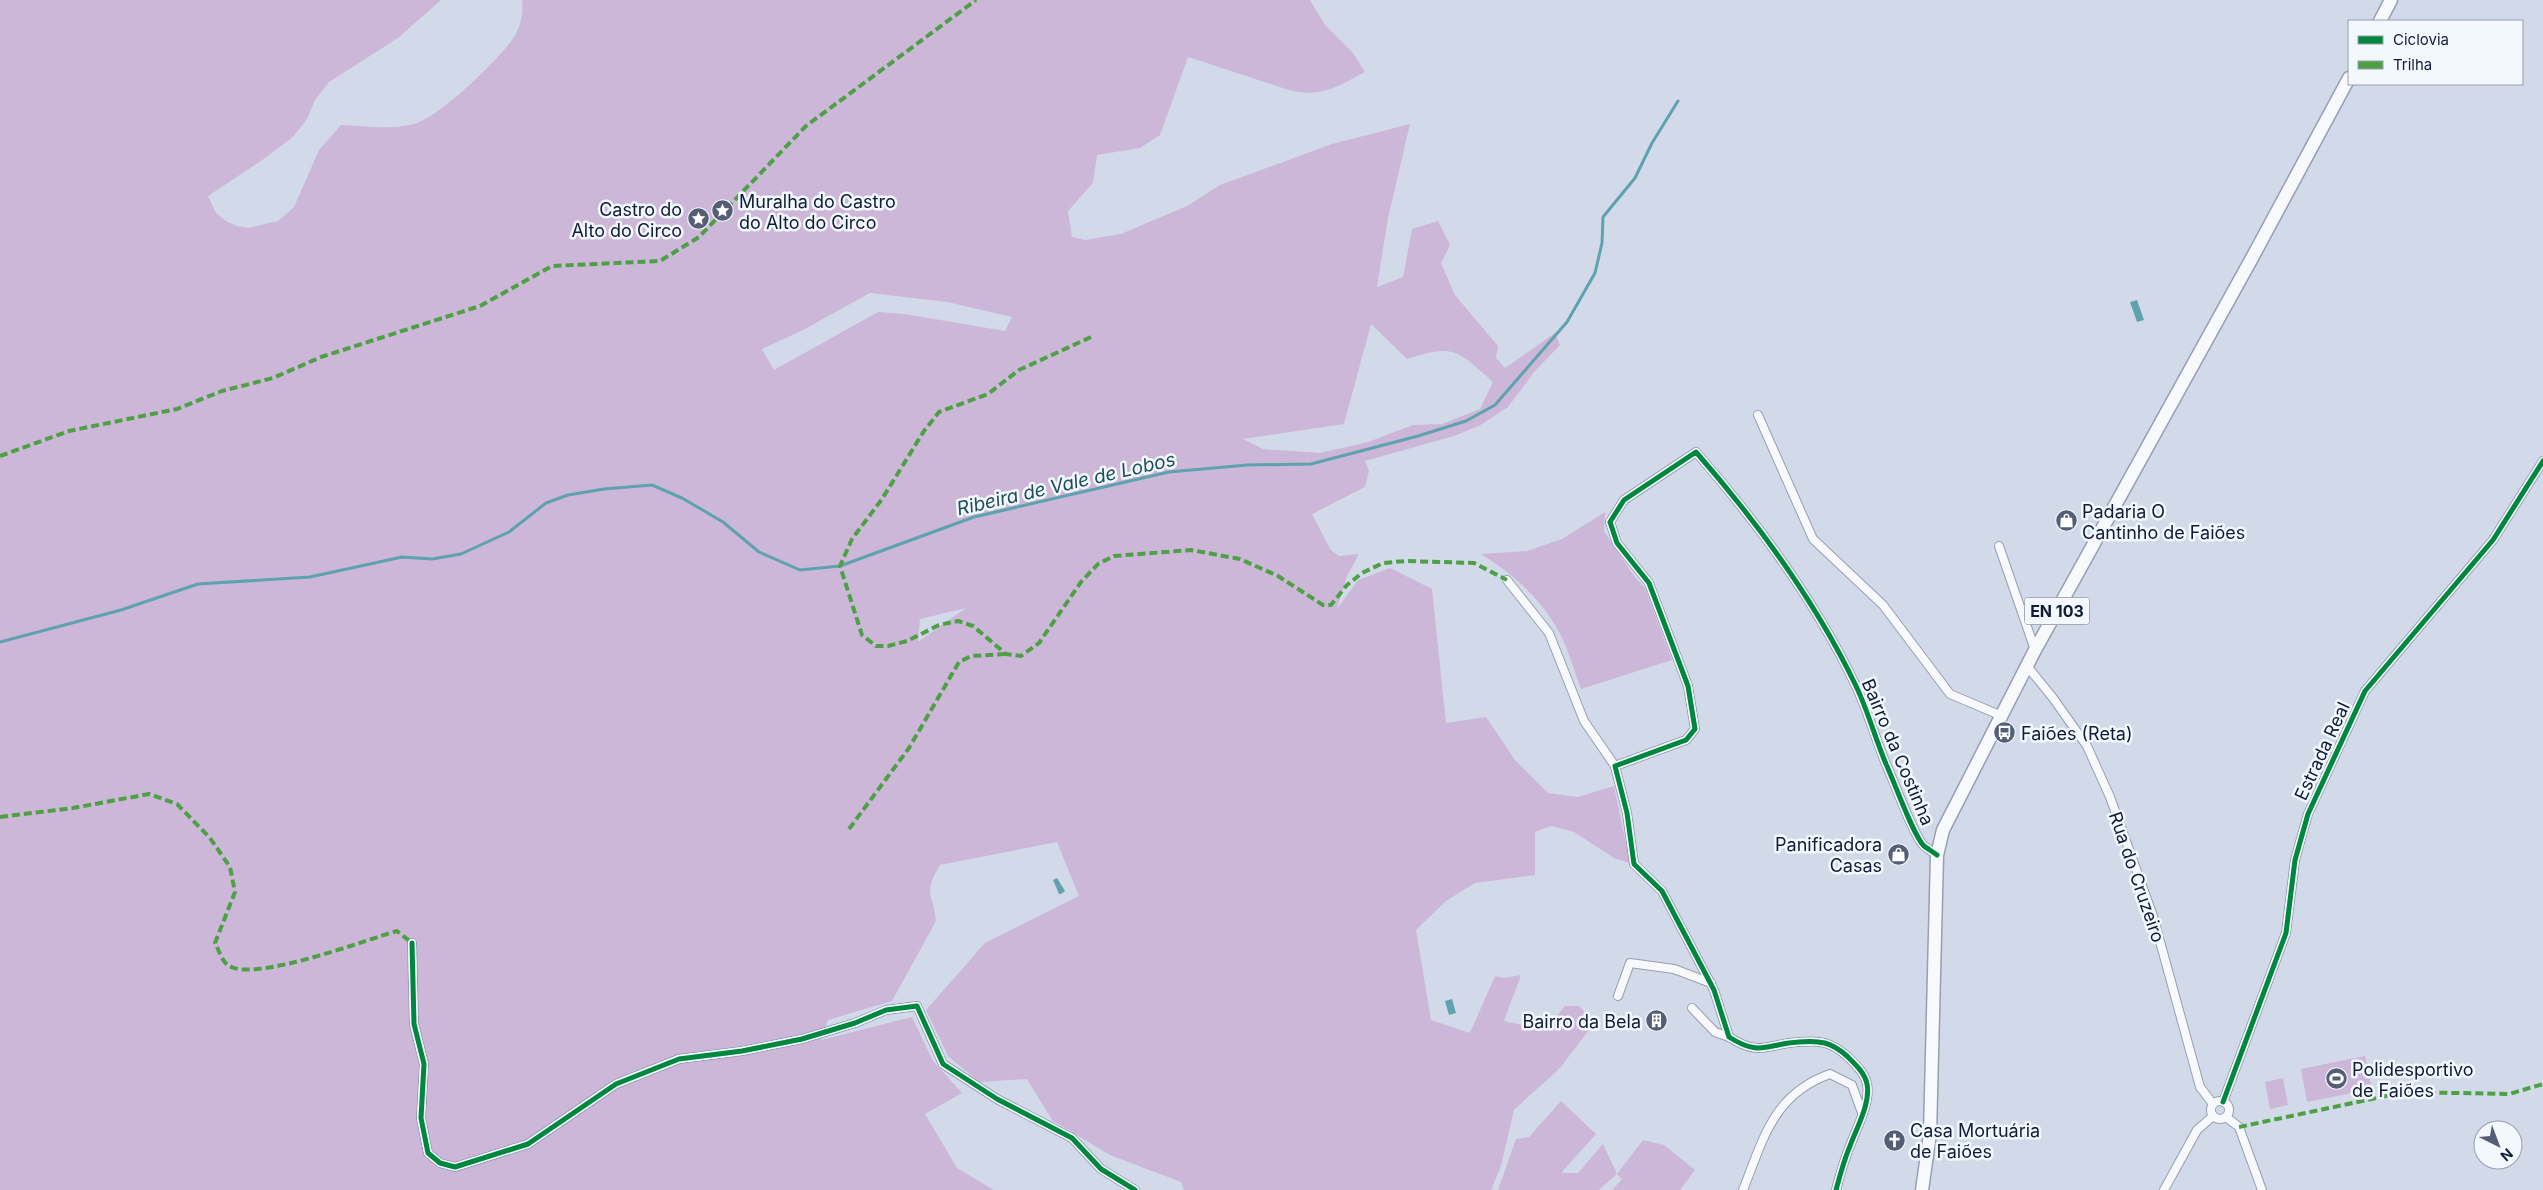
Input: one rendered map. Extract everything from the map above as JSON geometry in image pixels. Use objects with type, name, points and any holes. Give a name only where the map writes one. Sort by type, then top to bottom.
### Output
[{"type":"main road","points":[[2381,20],[2391,0]]},
{"type":"main road","name":"EN 103","points":[[1922,1190],[1930,1134],[1937,855],[1943,830],[2035,650],[2252,258],[2348,80]]},
{"type":"street","points":[[1758,416],[1813,539],[1883,605],[1950,694],[2002,716]]},
{"type":"street","name":"Bairro da Costinha","points":[[1615,766],[1686,740],[1695,729],[1688,686],[1649,583],[1617,542],[1610,522],[1624,500],[1696,452],[1734,496],[1776,551],[1823,625],[1857,686],[1882,755],[1914,827],[1924,846],[1937,855]]},
{"type":"street","name":"Estrada Real","points":[[2223,1102],[2286,934],[2295,860],[2308,814],[2365,691],[2493,540],[2543,461]]},
{"type":"street","points":[[1999,546],[2035,650]]},
{"type":"street","points":[[1507,580],[1549,633],[1584,721],[1615,766],[1627,813],[1634,864],[1662,890],[1711,983],[1729,1037]]},
{"type":"street","name":"Rua do Cruzeiro","points":[[2027,666],[2053,698],[2087,746],[2110,797],[2153,916],[2200,1087],[2213,1104]]},
{"type":"street","points":[[412,942],[414,1024],[424,1064],[420,1118],[428,1153],[440,1163],[455,1167],[528,1144],[616,1084],[679,1059],[742,1051],[802,1039],[855,1023],[886,1010],[917,1006],[943,1064],[998,1100],[1072,1138],[1101,1169],[1135,1190]]},
{"type":"street","points":[[1618,996],[1630,963],[1674,969],[1711,983]]},
{"type":"street","points":[[1692,1008],[1715,1032],[1741,1044],[1756,1049],[1819,1040],[1839,1049],[1855,1063],[1867,1085],[1863,1115],[1850,1145],[1836,1190]]},
{"type":"street","points":[[1743,1190],[1772,1119],[1791,1096],[1818,1078],[1830,1074],[1852,1085],[1863,1115]]},
{"type":"street","points":[[2223,1102],[2228,1107],[2226,1117],[2221,1120],[2213,1116],[2210,1110],[2213,1104],[2223,1102]]},
{"type":"street","points":[[2164,1190],[2197,1130],[2213,1116]]},
{"type":"street","points":[[2226,1117],[2239,1127],[2262,1190]]},
{"type":"shaded area","points":[[0,0],[441,0],[398,38],[329,82],[315,100],[307,119],[293,137],[208,196],[216,213],[226,221],[248,228],[278,221],[294,207],[319,150],[341,125],[387,127],[414,124],[424,120],[452,100],[494,61],[512,40],[521,21],[522,0],[1310,0],[1325,25],[1353,53],[1365,72],[1330,89],[1313,93],[1292,91],[1188,57],[1160,135],[1140,148],[1097,155],[1093,183],[1068,211],[1072,237],[1085,240],[1121,234],[1187,206],[1220,185],[1332,144],[1410,124],[1388,218],[1377,287],[1403,277],[1412,229],[1438,221],[1450,245],[1441,263],[1455,295],[1498,346],[1496,358],[1505,368],[1555,333],[1560,345],[1535,371],[1508,407],[1479,426],[1454,436],[1365,461],[1369,471],[1365,487],[1312,514],[1330,549],[1339,556],[1359,554],[1347,576],[1337,609],[1358,580],[1390,568],[1432,589],[1446,723],[1486,717],[1515,760],[1548,793],[1578,797],[1614,786],[1630,863],[1614,858],[1574,832],[1551,826],[1535,832],[1535,875],[1475,883],[1446,901],[1416,930],[1431,1020],[1470,1033],[1495,976],[1505,978],[1521,975],[1504,1021],[1545,1030],[1565,1006],[1579,1006],[1595,1022],[1560,1068],[1514,1110],[1501,1166],[1491,1190],[1184,1190],[1181,1182],[1110,1155],[1052,1120],[1027,1079],[979,1082],[948,1056],[926,1010],[985,943],[1079,896],[1057,842],[940,865],[930,888],[936,921],[892,1001],[828,1020],[821,1040],[912,1017],[933,1061],[962,1093],[925,1114],[957,1168],[994,1190],[0,1190]],"holes":[[[870,293],[947,302],[1012,317],[1005,331],[905,314],[878,312],[774,370],[762,349],[803,330]],[[1371,324],[1407,359],[1435,351],[1455,353],[1471,363],[1493,382],[1480,409],[1442,424],[1413,425],[1368,442],[1320,453],[1263,449],[1243,439],[1344,424]],[[966,608],[918,641],[920,619]]]},
{"type":"shaded area","points":[[1605,512],[1604,531],[1634,576],[1645,588],[1672,660],[1581,689],[1563,640],[1548,614],[1522,585],[1481,554],[1527,551],[1562,539]]},
{"type":"shaded area","name":"Polidesportivo de Faiões","points":[[2365,1056],[2372,1089],[2307,1102],[2301,1069]]},
{"type":"shaded area","points":[[2283,1078],[2288,1105],[2270,1109],[2265,1082]]},
{"type":"shaded area","points":[[1561,1101],[1596,1134],[1561,1173],[1578,1173],[1603,1144],[1617,1174],[1599,1190],[1498,1190],[1516,1139],[1529,1137]]},
{"type":"shaded area","points":[[1643,1140],[1664,1145],[1695,1170],[1680,1190],[1612,1190],[1622,1179],[1617,1174]]},
{"type":"water","points":[[2137,300],[2144,320],[2137,322],[2130,302]]},
{"type":"water","points":[[1057,878],[1065,891],[1061,894],[1059,894],[1053,880]]},
{"type":"water","points":[[1452,999],[1456,1013],[1449,1015],[1445,1001]]},
{"type":"waterway","name":"Ribeira de Vale de Lobos","points":[[0,642],[121,610],[198,584],[310,577],[402,557],[432,559],[461,554],[509,532],[546,503],[568,495],[604,489],[652,485],[682,498],[723,522],[759,552],[800,570],[840,566],[974,517],[1169,472],[1247,465],[1311,464],[1418,436],[1466,421],[1495,405],[1567,322],[1595,273],[1602,243],[1603,217],[1635,178],[1652,143],[1678,101]]},
{"type":"marked path","points":[[0,456],[69,431],[177,409],[222,391],[273,378],[321,357],[480,306],[552,266],[660,261],[699,237],[806,126],[976,0]]},
{"type":"marked path","points":[[1091,337],[1019,370],[988,394],[939,412],[924,431],[882,499],[852,539],[840,566],[862,635],[876,646],[888,646],[907,641],[939,625],[958,621],[973,626],[1006,654],[1021,656],[1039,643],[1081,582],[1098,564],[1114,556],[1191,550],[1240,559],[1278,576],[1323,605],[1331,605],[1347,585],[1362,573],[1383,563],[1406,561],[1474,563],[1507,580]]},
{"type":"marked path","points":[[849,829],[909,748],[959,662],[971,656],[1006,654]]},
{"type":"marked path","points":[[0,817],[73,808],[149,794],[177,804],[210,838],[230,867],[235,892],[215,943],[229,966],[243,969],[262,969],[311,958],[397,931],[412,943]]},
{"type":"marked path","points":[[2239,1127],[2405,1092],[2509,1094],[2543,1084]]},
{"type":"cycle path","points":[[1836,1190],[1867,1099],[1867,1084],[1862,1072],[1841,1051],[1825,1043],[1813,1041],[1798,1042],[1756,1048],[1729,1037],[1714,990],[1662,891],[1634,864],[1627,813],[1615,766],[1686,740],[1695,729],[1688,686],[1649,583],[1617,543],[1610,522],[1624,500],[1696,452],[1741,506],[1784,563],[1822,623],[1860,695],[1882,754],[1915,831],[1924,846],[1937,855]]},
{"type":"cycle path","points":[[2223,1102],[2286,933],[2295,860],[2308,814],[2365,691],[2493,540],[2543,461]]},
{"type":"cycle path","points":[[412,943],[414,1024],[424,1064],[421,1118],[428,1153],[440,1163],[455,1167],[528,1144],[616,1084],[679,1059],[742,1051],[802,1039],[855,1023],[886,1010],[917,1006],[943,1064],[997,1099],[1072,1138],[1101,1169],[1135,1190]]},
{"type":"place","name":"Muralha do Castro do Alto do Circo","points":[[723,211]]},
{"type":"place","name":"Castro do Alto do Circo","points":[[698,219]]},
{"type":"place","name":"Padaria O Cantinho de Faiões","points":[[2066,521]]},
{"type":"place","name":"Faiões (Reta)","points":[[2005,733]]},
{"type":"place","name":"Panificadora Casas","points":[[1898,854]]},
{"type":"place","name":"Bairro da Bela","points":[[1657,1021]]},
{"type":"place","name":"Polidesportivo de Faiões","points":[[2336,1079]]},
{"type":"place","name":"Casa Mortuária de Faiões","points":[[1894,1140]]}]
